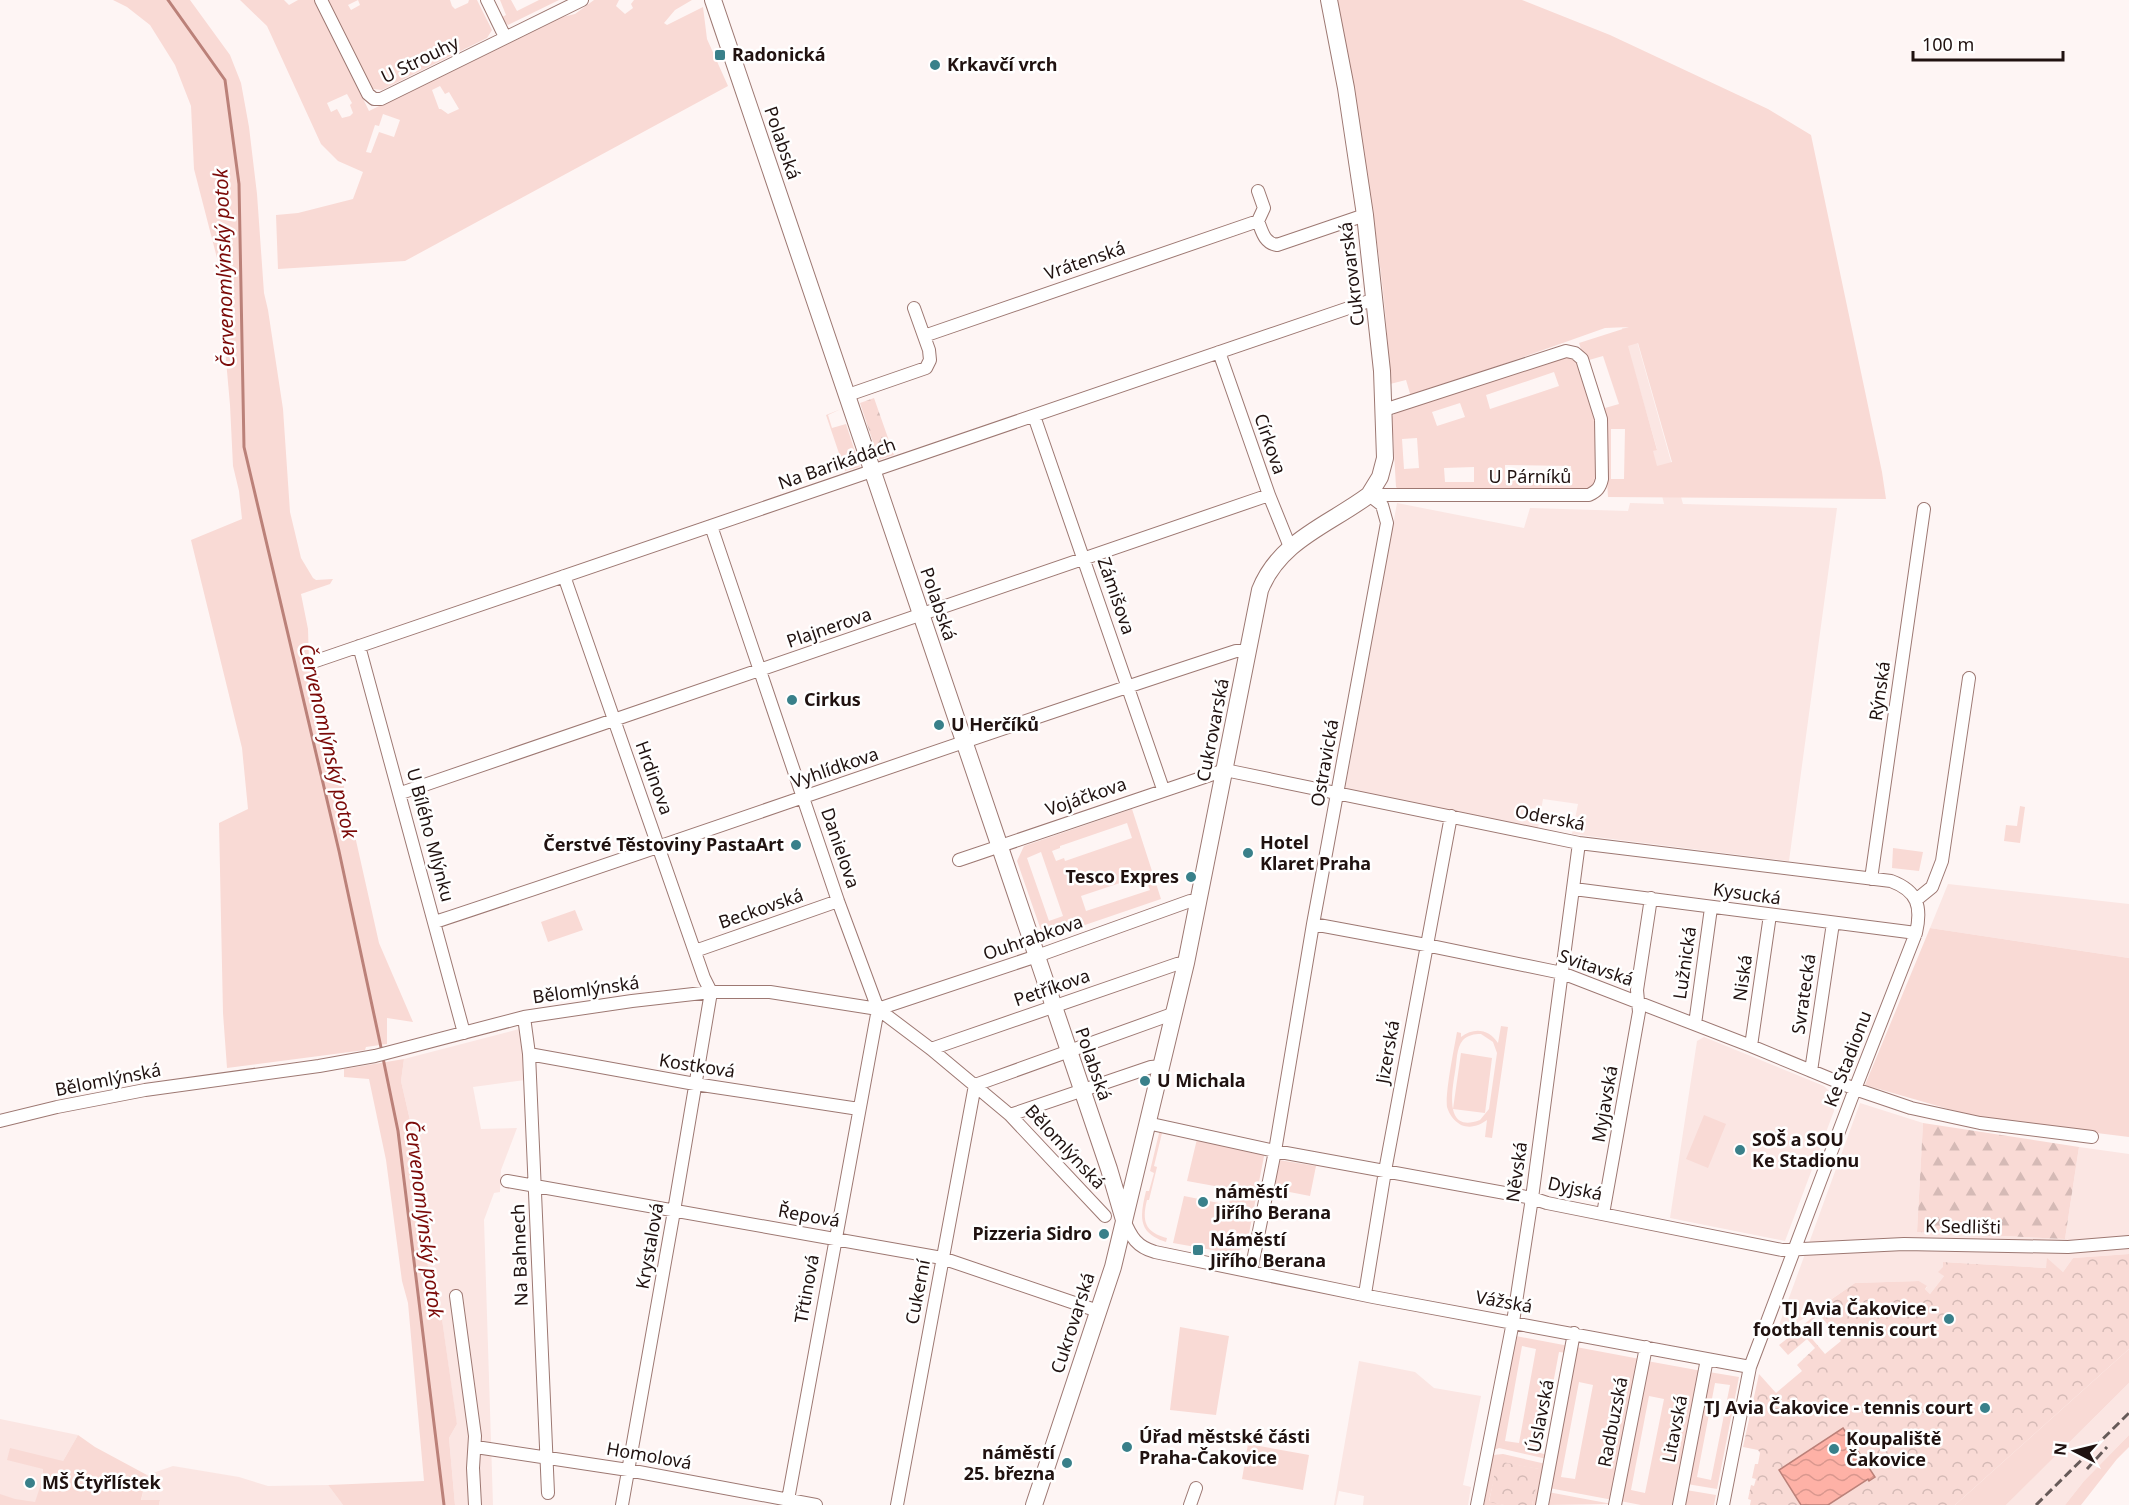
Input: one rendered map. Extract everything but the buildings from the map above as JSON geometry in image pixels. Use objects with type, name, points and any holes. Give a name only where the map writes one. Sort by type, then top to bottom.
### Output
[{"type":"street","name":"U Strouhy","points":[[321,0],[368,94],[374,99],[381,99],[582,0]]},
{"type":"street","points":[[486,0],[505,37]]},
{"type":"street","name":"Polabská","points":[[713,0],[1037,956],[1124,1220]]},
{"type":"street","name":"Cukrovarská","points":[[1034,1505],[1113,1267],[1186,963],[1257,601],[1264,580],[1290,547],[1309,531],[1369,495],[1384,467],[1386,447],[1375,299],[1346,88],[1329,0]]},
{"type":"street","points":[[1258,191],[1264,208],[1258,220],[1266,241],[1277,245],[1365,215]]},
{"type":"street","name":"Vrátenská","points":[[924,336],[1258,220]]},
{"type":"street","name":"Na Barikádách","points":[[310,663],[1375,299]]},
{"type":"street","points":[[848,395],[926,368],[930,360],[914,308]]},
{"type":"street","name":"U Párníků","points":[[1369,495],[1589,495],[1601,486],[1601,419],[1582,359],[1575,353],[1566,351],[1384,410]]},
{"type":"street","name":"Církova","points":[[1219,352],[1269,495],[1290,547]]},
{"type":"street","name":"Zámišova","points":[[1034,416],[1163,789]]},
{"type":"street","name":"Plajnerova","points":[[401,793],[1269,495]]},
{"type":"street","name":"Ostravická","points":[[1275,1151],[1313,924],[1387,523],[1382,505],[1369,495]]},
{"type":"street","name":"Rýnská","points":[[1872,879],[1924,508]]},
{"type":"street","name":"Danielova","points":[[711,526],[838,901],[878,1010]]},
{"type":"street","name":"Hrdinova","points":[[564,576],[711,992]]},
{"type":"street","name":"U Bílého Mlýnku","points":[[359,646],[401,793],[464,1033]]},
{"type":"street","name":"Vyhlídkova","points":[[435,922],[659,848],[1128,686],[1236,651],[1248,651]]},
{"type":"street","points":[[1872,879],[1891,881],[1901,885],[1910,891],[1916,900],[1932,887],[1942,861],[1969,678]]},
{"type":"street","name":"Oderská","points":[[1225,770],[1579,843],[1872,879]]},
{"type":"street","name":"Vojáčkova","points":[[959,860],[1163,789],[1225,770]]},
{"type":"street","name":"Jizerská","points":[[1365,1294],[1385,1171],[1450,816]]},
{"type":"street","name":"Něvská","points":[[1477,1505],[1513,1322],[1532,1198],[1579,843]]},
{"type":"street","name":"Kysucká","points":[[1574,889],[1916,933]]},
{"type":"street","name":"Myjavská","points":[[1604,1214],[1640,1012],[1637,990],[1651,898]]},
{"type":"street","name":"Ke Stadionu","points":[[1723,1505],[1750,1367],[1916,933],[1919,910],[1916,900]]},
{"type":"street","name":"Beckovská","points":[[695,951],[838,901]]},
{"type":"street","name":"Ouhrabkova","points":[[878,1010],[1190,901],[1199,901]]},
{"type":"street","name":"Lužnická","points":[[1695,1024],[1711,908]]},
{"type":"street","name":"Niská","points":[[1751,1046],[1770,915]]},
{"type":"street","name":"Svratecká","points":[[1811,1071],[1833,923]]},
{"type":"street","name":"Svitavská","points":[[1313,924],[1562,973],[1638,1001],[1855,1089],[1911,1108],[1980,1123],[2092,1137]]},
{"type":"street","name":"Petříkova","points":[[931,1049],[1177,964],[1186,963]]},
{"type":"street","name":"Bělomlýnská","points":[[0,1121],[145,1090],[375,1056],[524,1017],[632,1000],[711,992],[770,992],[878,1010],[931,1049],[1010,1115],[1105,1216]]},
{"type":"street","name":"Krystalová","points":[[622,1505],[711,992]]},
{"type":"street","name":"Třtinová","points":[[788,1502],[834,1238],[878,1010]]},
{"type":"street","points":[[975,1085],[1175,1013]]},
{"type":"street","name":"Na Bahnech","points":[[524,1017],[530,1054],[548,1493]]},
{"type":"street","name":"Kostková","points":[[530,1054],[695,1084],[859,1109]]},
{"type":"street","points":[[1010,1115],[1151,1067],[1162,1066]]},
{"type":"street","name":"Cukerní","points":[[897,1505],[975,1085]]},
{"type":"street","points":[[1124,1220],[1134,1240],[1146,1249],[1251,1271],[1275,1151],[1148,1123]]},
{"type":"street","name":"Dyjská","points":[[1275,1151],[1532,1198],[1547,1203],[1782,1250],[1796,1249]]},
{"type":"street","name":"Řepová","points":[[507,1181],[942,1258],[1098,1311]]},
{"type":"street","name":"K Sedlišti","points":[[1796,1249],[1904,1244],[2068,1247],[2129,1242]]},
{"type":"street","name":"Vážská","points":[[1251,1271],[1750,1367]]},
{"type":"street","points":[[456,1296],[476,1447],[473,1468],[475,1505]]},
{"type":"street","name":"Úslavská","points":[[1542,1505],[1575,1334]]},
{"type":"street","name":"Radbuzská","points":[[1615,1505],[1646,1347]]},
{"type":"street","name":"Litavská","points":[[1679,1505],[1707,1359]]},
{"type":"street","name":"Homolová","points":[[476,1447],[628,1470],[788,1502],[816,1505]]},
{"type":"street","points":[[1190,1505],[1196,1488]]},
{"type":"shaded area","points":[[1633,327],[1683,504],[1837,508],[1789,861],[1572,834],[1578,804],[1543,799],[1538,828],[1345,789],[1397,503],[1524,528],[1530,508],[1628,511],[1630,503],[1664,504],[1652,451],[1657,449],[1622,328]]},
{"type":"shaded area","points":[[1948,884],[2129,904],[2129,958],[1930,928]]},
{"type":"shaded area","points":[[523,1028],[525,1080],[473,1087],[481,1129],[517,1128],[501,1170],[500,1192],[494,1193],[484,1220],[493,1505],[455,1505],[449,1438],[457,1424],[437,1284],[429,1278],[414,1138],[401,1081],[404,1059]]},
{"type":"shaded area","points":[[1704,1037],[1824,1086],[1833,1099],[1834,1111],[1785,1241],[1670,1218],[1697,1041]]},
{"type":"shaded area","points":[[1860,1103],[1923,1123],[1917,1232],[2065,1239],[2079,1147],[2129,1154],[2129,1254],[2073,1258],[2063,1272],[2047,1259],[2047,1268],[1944,1262],[1944,1276],[1930,1294],[1925,1289],[1927,1287],[1919,1281],[1855,1283],[1797,1323],[1778,1328]]},
{"type":"shaded area","points":[[1359,1361],[1415,1372],[1434,1388],[1481,1396],[1463,1485],[1471,1487],[1468,1505],[1363,1505],[1364,1496],[1339,1491],[1336,1505],[1334,1505]]},
{"type":"shaded area","points":[[2129,1383],[2129,1435],[2084,1481],[2065,1505],[2006,1505]]},
{"type":"shaded area","name":"MŠ Čtyřlístek","points":[[0,1419],[78,1435],[63,1461],[55,1505],[0,1505]]},
{"type":"shaded area","points":[[173,1466],[239,1477],[268,1486],[328,1485],[343,1505],[159,1505],[160,1501],[141,1501],[147,1475]]},
{"type":"green space","points":[[113,0],[190,0],[230,55],[241,83],[257,194],[264,293],[283,409],[290,512],[301,558],[313,578],[316,580],[333,579],[330,584],[301,594],[308,629],[309,663],[311,673],[318,671],[379,943],[413,1022],[387,1018],[387,1044],[366,1047],[365,1050],[227,1068],[223,1013],[219,823],[248,809],[242,748],[191,540],[242,519],[233,466],[217,258],[194,169],[191,106],[175,65],[150,25],[127,7]]},
{"type":"green space","points":[[240,0],[284,0],[289,5],[298,0],[315,0],[369,111],[558,18],[575,14],[594,0],[619,0],[616,6],[625,14],[633,8],[631,4],[634,0],[692,0],[675,10],[664,23],[667,25],[703,7],[707,39],[728,86],[405,261],[278,269],[276,215],[298,213],[353,199],[363,172],[338,161],[321,144],[267,26]],"holes":[[[440,86],[445,94],[449,92],[459,109],[448,114],[439,109],[432,90]],[[347,94],[352,103],[350,105],[353,113],[342,118],[337,109],[331,112],[327,103]],[[383,114],[400,120],[394,137],[379,132],[371,153],[366,152],[375,125],[379,126]]]},
{"type":"green space","points":[[328,0],[358,0],[450,0],[455,9],[468,3],[469,0],[477,0],[492,30],[487,38],[382,90],[373,89],[365,78]],"holes":[[[358,0],[360,5],[351,10],[348,5]]]},
{"type":"green space","points":[[500,0],[511,0],[517,11],[539,0],[559,0],[508,25],[500,18],[506,15]]},
{"type":"green space","points":[[1337,0],[1522,0],[1610,35],[1768,109],[1811,135],[1886,499],[1608,497],[1603,417],[1579,343],[1629,327],[1605,328],[1411,397],[1406,380],[1390,384],[1377,239]],"holes":[[[1638,343],[1672,462],[1657,466],[1653,451],[1657,450],[1628,346]],[[1603,356],[1619,404],[1605,408],[1589,360]],[[1611,429],[1625,429],[1624,479],[1611,479]]]},
{"type":"green space","points":[[1566,356],[1574,358],[1579,363],[1597,418],[1597,489],[1398,489],[1396,487],[1392,417],[1395,413]],"holes":[[[1554,372],[1559,386],[1490,409],[1486,395]],[[1460,403],[1465,417],[1437,426],[1432,412]],[[1417,438],[1419,468],[1404,469],[1402,439]],[[1505,465],[1571,466],[1572,479],[1505,480]],[[1474,467],[1474,482],[1445,482],[1444,468]]]},
{"type":"green space","points":[[874,398],[894,455],[879,460],[860,403]]},
{"type":"green space","points":[[841,409],[828,415],[832,428],[846,424],[860,467],[845,471],[826,415]]},
{"type":"green space","points":[[2020,806],[2025,807],[2020,843],[2004,841],[2006,825],[2017,826]]},
{"type":"green space","points":[[1132,809],[1161,899],[1044,939],[1017,861],[1024,846]],"holes":[[[1127,823],[1132,838],[1065,861],[1064,858],[1056,861],[1052,851],[1060,846]],[[1041,852],[1063,916],[1049,921],[1027,858]],[[1144,875],[1150,890],[1086,911],[1081,896]]]},
{"type":"green space","points":[[1893,848],[1923,852],[1919,871],[1892,868]]},
{"type":"green space","points":[[575,910],[583,930],[548,942],[541,922]]},
{"type":"green space","points":[[1930,928],[2129,958],[2129,1137],[1983,1119],[1865,1085]]},
{"type":"green space","points":[[1501,1026],[1508,1027],[1492,1138],[1485,1137],[1487,1120],[1475,1126],[1461,1125],[1450,1115],[1447,1100],[1457,1032],[1461,1033],[1461,1037],[1476,1031],[1486,1032],[1498,1043]],"holes":[[[1481,1034],[1493,1042],[1497,1053],[1489,1109],[1480,1120],[1468,1123],[1460,1121],[1455,1116],[1452,1099],[1459,1047],[1465,1038],[1474,1035]]]},
{"type":"green space","points":[[1461,1053],[1492,1058],[1485,1113],[1453,1109]]},
{"type":"green space","points":[[404,1059],[401,1081],[414,1138],[429,1278],[437,1284],[457,1424],[449,1438],[455,1505],[343,1505],[328,1485],[424,1481],[408,1303],[402,1281],[386,1160],[369,1079],[344,1077],[344,1069]]},
{"type":"green space","points":[[1704,1115],[1726,1124],[1708,1168],[1686,1159]]},
{"type":"green space","points":[[1923,1123],[2079,1147],[2065,1239],[1917,1232]]},
{"type":"green space","points":[[1160,1129],[1163,1129],[1154,1166],[1157,1167],[1149,1200],[1147,1200],[1145,1219],[1149,1229],[1167,1238],[1166,1242],[1150,1234],[1145,1228],[1142,1216],[1146,1191],[1149,1191],[1154,1173],[1150,1171]]},
{"type":"green space","points":[[1197,1139],[1265,1151],[1247,1244],[1235,1254],[1173,1243],[1184,1196],[1229,1205],[1231,1189],[1187,1181]]},
{"type":"green space","points":[[1279,1160],[1316,1166],[1310,1196],[1274,1189]]},
{"type":"green space","points":[[2129,1254],[2129,1349],[1955,1505],[1750,1505],[1751,1500],[1748,1499],[1751,1485],[1754,1486],[1756,1479],[1752,1478],[1760,1453],[1758,1450],[1743,1447],[1759,1374],[1776,1393],[1802,1371],[1797,1365],[1815,1348],[1807,1339],[1788,1355],[1779,1345],[1802,1327],[1825,1354],[1841,1341],[1819,1314],[1805,1327],[1803,1325],[1818,1313],[1816,1310],[1855,1283],[1919,1281],[1927,1286],[1925,1289],[1930,1294],[1944,1276],[1938,1272],[1943,1267],[1943,1262],[2046,1268],[2047,1258],[2063,1272],[2073,1258]]},
{"type":"green space","points":[[1180,1327],[1229,1336],[1216,1415],[1170,1410]]},
{"type":"green space","points":[[1516,1336],[1569,1346],[1567,1353],[1559,1352],[1540,1453],[1548,1455],[1547,1459],[1499,1448],[1494,1450]],"holes":[[[1522,1346],[1536,1349],[1519,1443],[1505,1441]]]},
{"type":"green space","points":[[1576,1347],[1640,1359],[1613,1500],[1549,1488]],"holes":[[[1579,1382],[1593,1385],[1575,1479],[1561,1477]]]},
{"type":"green space","points":[[2129,1349],[2129,1383],[2006,1505],[1955,1505]]},
{"type":"green space","points":[[1647,1361],[1702,1371],[1676,1505],[1641,1505],[1620,1501]],"holes":[[[1649,1396],[1664,1399],[1645,1493],[1631,1490]]]},
{"type":"green space","points":[[1709,1372],[1739,1377],[1717,1489],[1687,1484]],"holes":[[[1715,1383],[1730,1385],[1711,1480],[1697,1477]]]},
{"type":"green space","points":[[78,1435],[95,1447],[147,1475],[141,1500],[160,1500],[159,1505],[0,1505],[0,1494],[35,1502],[43,1478],[43,1469],[7,1460],[10,1448],[63,1461]]},
{"type":"green space","points":[[2129,1435],[2129,1447],[2081,1505],[2065,1505],[2084,1481]]},
{"type":"green space","points":[[1248,1444],[1309,1455],[1303,1490],[1242,1479]]},
{"type":"green space","points":[[1503,1454],[1546,1464],[1539,1505],[1532,1505],[1539,1469],[1498,1462],[1489,1501],[1504,1505],[1484,1505],[1493,1455]]},
{"type":"green space","points":[[1497,1461],[1540,1469],[1532,1505],[1504,1505],[1489,1502]]},
{"type":"green space","points":[[1686,1490],[1716,1495],[1714,1505],[1683,1505]]},
{"type":"green space","points":[[1548,1492],[1612,1504],[1546,1505]]},
{"type":"water","name":"Koupaliště Čakovice","points":[[1843,1428],[1875,1477],[1869,1481],[1868,1479],[1828,1505],[1801,1505],[1779,1470]]},
{"type":"waterway","name":"Červenomlýnský potok","points":[[168,0],[225,80],[239,184],[244,447],[339,851],[382,1052]]},
{"type":"waterway","name":"Červenomlýnský potok","points":[[383,1058],[398,1131],[444,1505]]},
{"type":"railway","points":[[2036,1505],[2129,1413]]},
{"type":"railway","points":[[2087,1469],[2107,1447]]},
{"type":"place","name":"Radonická","points":[[720,55]]},
{"type":"place","name":"Krkavčí vrch","points":[[935,65]]},
{"type":"place","name":"Cirkus","points":[[792,700]]},
{"type":"place","name":"U Herčíků","points":[[939,725]]},
{"type":"place","name":"Čerstvé Těstoviny PastaArt","points":[[796,845]]},
{"type":"place","name":"Hotel Klaret Praha","points":[[1248,853]]},
{"type":"place","name":"Tesco Expres","points":[[1191,877]]},
{"type":"place","name":"U Michala","points":[[1145,1081]]},
{"type":"place","name":"SOŠ a SOU Ke Stadionu","points":[[1740,1150]]},
{"type":"place","name":"náměstí Jiřího Berana","points":[[1203,1202]]},
{"type":"place","name":"Pizzeria Sidro","points":[[1104,1234]]},
{"type":"place","name":"Náměstí Jiřího Berana","points":[[1198,1250]]},
{"type":"place","name":"TJ Avia Čakovice - football tennis court","points":[[1949,1319]]},
{"type":"place","name":"TJ Avia Čakovice - tennis court","points":[[1985,1408]]},
{"type":"place","name":"Úřad městské části Praha-Čakovice","points":[[1127,1447]]},
{"type":"place","name":"Koupaliště Čakovice","points":[[1834,1449]]},
{"type":"place","name":"náměstí 25. března","points":[[1067,1463]]},
{"type":"place","name":"MŠ Čtyřlístek","points":[[30,1483]]}]
